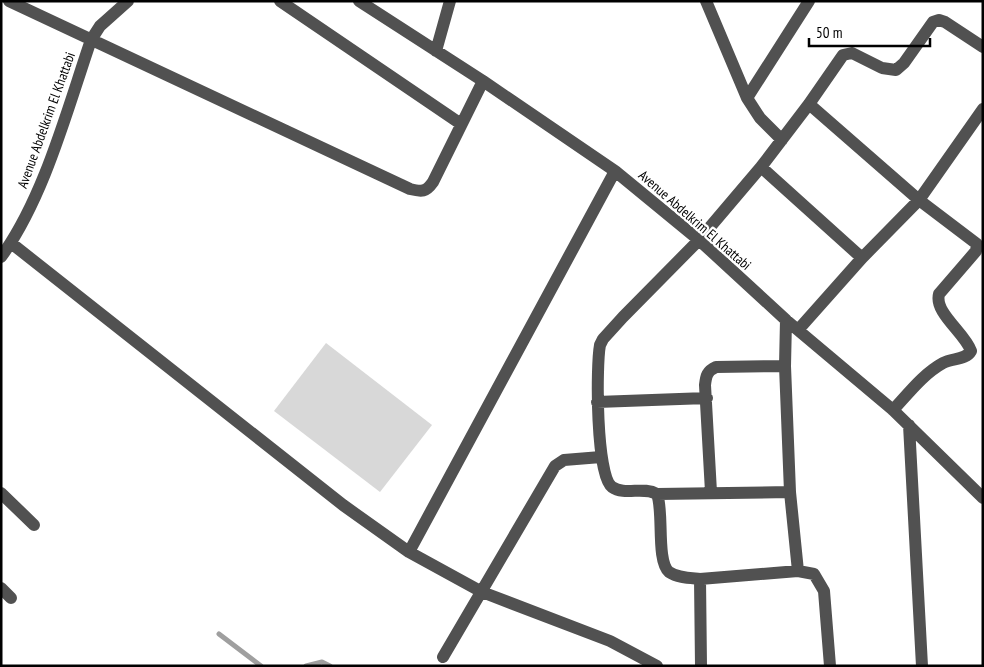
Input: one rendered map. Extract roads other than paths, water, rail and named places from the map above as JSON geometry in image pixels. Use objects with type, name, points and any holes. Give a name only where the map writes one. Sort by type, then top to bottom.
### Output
[{"type":"street","points":[[9,1],[420,192],[427,190],[433,182],[483,81]]},
{"type":"street","name":"Avenue Abdelkrim El Khattabi","points":[[1,257],[24,220],[47,167],[91,40],[100,26],[128,1]]},
{"type":"street","points":[[280,1],[462,124]]},
{"type":"street","name":"Avenue Abdelkrim El Khattabi","points":[[359,1],[483,81],[615,171],[699,240],[786,320],[893,410],[983,498]]},
{"type":"street","points":[[436,52],[450,1]]},
{"type":"street","points":[[706,1],[747,98],[760,118],[782,140]]},
{"type":"street","points":[[747,98],[804,12],[809,1]]},
{"type":"street","points":[[790,492],[657,494],[645,490],[624,491],[611,487],[607,482],[601,456],[597,402],[598,353],[603,339],[699,240],[761,167],[809,104],[843,55],[852,53],[882,68],[896,70],[904,64],[933,22],[940,20],[983,47]]},
{"type":"street","points":[[809,104],[920,200],[977,244],[976,251],[939,294],[938,301],[943,312],[965,338],[971,350],[966,356],[943,362],[922,378],[893,410]]},
{"type":"street","points":[[798,330],[862,258],[920,200],[983,110]]},
{"type":"street","points":[[761,167],[862,258]]},
{"type":"street","points":[[409,552],[615,171]]},
{"type":"street","points":[[11,243],[343,505],[409,552],[482,592],[610,641],[658,666]]},
{"type":"street","points":[[786,320],[785,366],[790,492],[798,571]]},
{"type":"street","points":[[711,492],[706,374],[716,367],[785,366]]},
{"type":"street","points":[[597,402],[706,398]]},
{"type":"street","points":[[909,425],[922,666]]},
{"type":"street","points":[[443,657],[555,466],[564,460],[601,456]]},
{"type":"street","points":[[1,493],[34,525]]},
{"type":"street","points":[[657,494],[664,563],[667,570],[681,576],[700,579],[798,571],[814,574],[824,591],[830,666]]},
{"type":"street","points":[[700,579],[701,666]]},
{"type":"street","points":[[1,588],[11,598]]},
{"type":"waterway","points":[[219,634],[261,666]]},
{"type":"waterway","points":[[306,666],[322,662],[330,666]]}]
